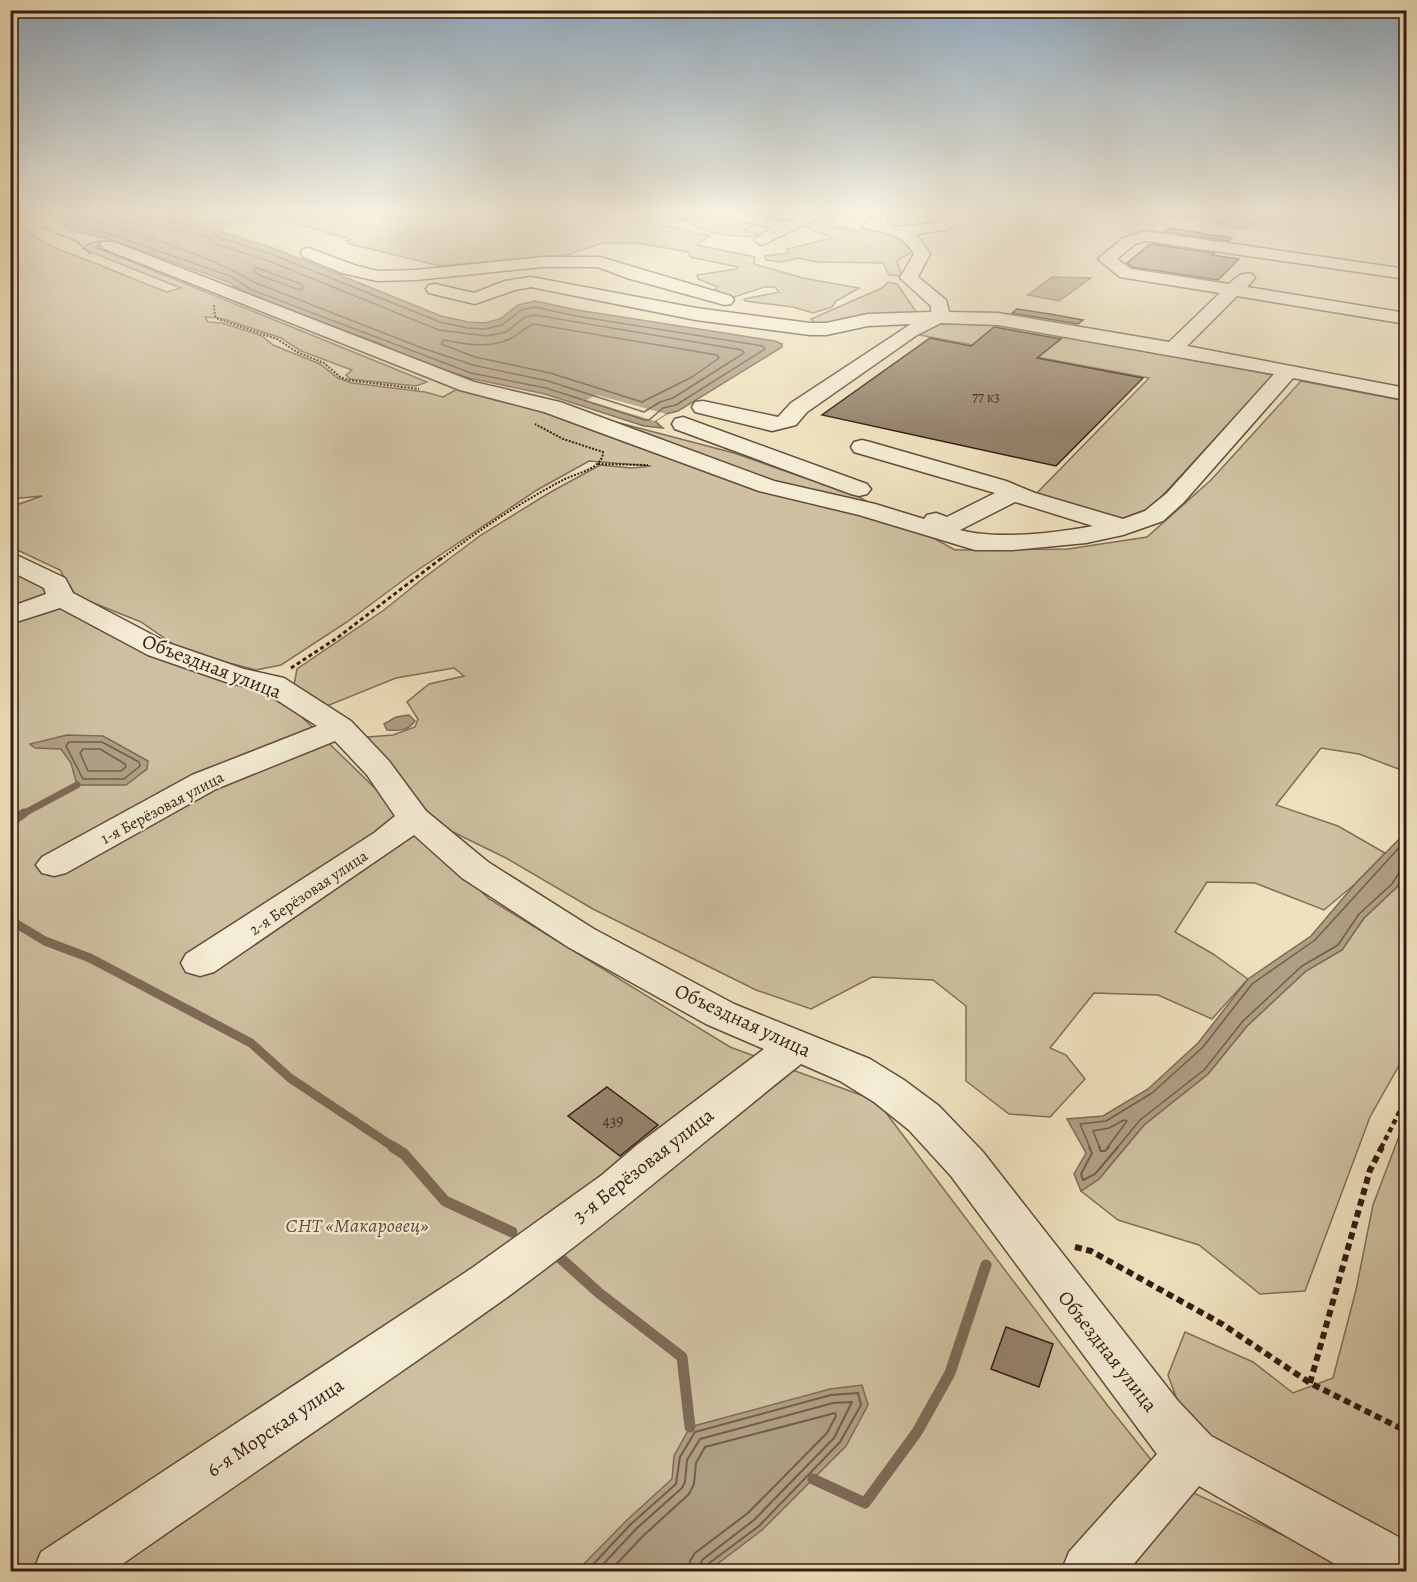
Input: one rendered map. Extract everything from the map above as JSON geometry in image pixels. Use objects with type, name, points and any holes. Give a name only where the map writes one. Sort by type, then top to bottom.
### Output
[{"type":"street","points":[[206,284],[458,383],[552,407],[767,486],[866,509],[975,542],[1013,542],[1086,535],[1123,528],[1154,516],[1175,498],[1287,372]]},
{"type":"street","points":[[435,290],[475,299],[519,284]]},
{"type":"street","points":[[540,284],[696,314],[810,329],[826,329],[868,320],[993,312],[1407,394]]},
{"type":"street","points":[[669,284],[722,298],[775,325]]},
{"type":"street","points":[[916,284],[940,304],[940,317]]},
{"type":"street","points":[[1195,284],[1407,318]]},
{"type":"street","points":[[1173,349],[1241,284]]},
{"type":"street","points":[[703,407],[772,424],[784,424],[793,418],[799,408],[910,331],[940,317]]},
{"type":"street","points":[[683,424],[936,517],[938,530]]},
{"type":"street","points":[[835,481],[873,450],[998,486],[1013,493],[1123,528]]},
{"type":"street","points":[[938,530],[1013,493]]},
{"type":"street","name":"Объездная улица","points":[[10,560],[56,584],[61,598],[84,608],[158,649],[236,676],[273,684],[340,728],[378,768],[414,818],[475,870],[581,938],[720,1014],[855,1070],[889,1091],[924,1118],[967,1164],[1160,1419],[1192,1454],[1406,1572]]},
{"type":"street","points":[[10,616],[61,598]]},
{"type":"street","name":"1-я Берёзовая улица","points":[[54,865],[204,782],[340,728]]},
{"type":"street","name":"2-я Берёзовая улица","points":[[200,963],[386,840],[414,818]]},
{"type":"street","name":"3-я Берёзовая улица","points":[[489,1283],[618,1188],[653,1157],[796,1046]]},
{"type":"street","name":"6-я Морская улица","points":[[61,1572],[489,1283]]},
{"type":"street","points":[[1089,1572],[1192,1454]]},
{"type":"path","points":[[209,300],[215,306],[215,316],[218,320],[278,339],[297,352],[324,363],[340,377],[348,380],[425,389]]},
{"type":"path","points":[[273,684],[284,672],[337,638],[467,539],[563,480],[598,464],[603,457],[603,452],[594,447],[563,439],[534,424]]},
{"type":"path","points":[[1310,1383],[1370,1170],[1407,1099]]},
{"type":"path","points":[[1069,1245],[1091,1251],[1222,1324],[1310,1383],[1407,1431]]},
{"type":"green space","points":[[10,284],[146,284],[167,292],[181,288],[171,284],[186,284],[427,382],[416,386],[350,379],[346,375],[352,370],[301,351],[281,338],[220,318],[205,317],[208,322],[222,323],[262,336],[273,345],[320,364],[338,378],[352,383],[425,392],[443,397],[459,388],[486,386],[527,394],[574,411],[734,453],[859,497],[955,550],[1068,549],[1147,537],[1211,480],[1301,381],[1406,401],[1406,768],[1404,771],[1359,754],[1321,748],[1276,805],[1338,826],[1385,853],[1355,884],[1324,910],[1255,883],[1207,882],[1175,932],[1213,954],[1248,979],[1212,1019],[1158,995],[1094,993],[1050,1048],[1066,1055],[1085,1079],[1050,1117],[1009,1114],[966,1081],[966,1006],[933,980],[872,977],[811,1009],[756,990],[593,909],[506,858],[420,816],[356,738],[393,735],[415,727],[418,719],[407,702],[429,684],[464,676],[454,668],[396,678],[322,708],[294,685],[297,669],[384,610],[481,535],[549,493],[600,465],[632,468],[651,466],[589,461],[537,490],[281,665],[256,670],[183,651],[141,622],[76,596],[60,570],[11,547],[10,507],[42,496],[11,499]]},
{"type":"green space","points":[[710,284],[836,284],[859,288],[836,301],[832,307],[813,313],[793,307],[745,301],[744,299],[779,292],[775,287],[765,287],[734,297],[713,291],[718,287]]},
{"type":"green space","points":[[886,284],[897,284],[917,313],[827,323],[815,323],[811,319],[882,288]]},
{"type":"green space","points":[[961,322],[1036,330],[1274,375],[1151,508],[1118,520],[1036,494],[1149,378],[920,335],[933,325]]},
{"type":"green space","name":"СНТ «Макаровец»","points":[[10,569],[40,584],[65,608],[271,687],[489,899],[730,1047],[877,1101],[1108,1406],[1168,1481],[1360,1571],[11,1571]]},
{"type":"green space","points":[[1406,872],[1406,1053],[1370,1117],[1305,1291],[1260,1294],[1199,1245],[1118,1220],[1081,1191],[1099,1179],[1144,1125],[1208,1074],[1247,1026],[1306,971],[1342,950],[1364,918],[1397,887]]},
{"type":"green space","points":[[1406,1118],[1406,1546],[1242,1461],[1185,1422],[1168,1375],[1185,1332],[1253,1362],[1293,1393],[1333,1378],[1356,1290],[1373,1205]]},
{"type":"water","points":[[231,284],[362,284],[441,316],[468,322],[484,323],[500,319],[518,305],[535,301],[577,310],[775,341],[782,344],[782,347],[678,411],[666,414],[655,421],[663,428],[644,426],[545,394],[469,378],[417,361],[378,343],[249,295]]},
{"type":"water","points":[[1043,284],[1083,284],[1059,301],[1028,295]]},
{"type":"water","points":[[409,715],[415,721],[409,727],[387,730],[384,724],[396,717]]},
{"type":"water","points":[[67,735],[103,736],[148,761],[147,769],[126,785],[77,785],[71,763],[61,749],[35,748],[30,744]]},
{"type":"water","points":[[1406,832],[1406,872],[1397,887],[1364,918],[1342,950],[1306,971],[1247,1026],[1208,1074],[1144,1125],[1099,1179],[1081,1191],[1074,1174],[1086,1153],[1067,1119],[1103,1116],[1148,1089],[1198,1043],[1248,979],[1311,936],[1355,884]]},
{"type":"water","points":[[862,1385],[868,1405],[846,1446],[762,1530],[708,1571],[577,1571],[627,1520],[672,1479],[674,1456],[690,1427],[830,1389]]},
{"type":"pier","points":[[597,395],[666,414],[655,421],[586,400]]},
{"type":"building","points":[[1017,309],[1083,320],[1078,324],[1012,313]]},
{"type":"building","points":[[994,327],[1061,339],[1037,358],[1143,378],[1056,466],[822,415],[930,338],[971,346]]},
{"type":"building","points":[[607,1087],[658,1125],[620,1156],[568,1116]]},
{"type":"building","points":[[1006,1327],[1053,1344],[1039,1387],[991,1369]]},
{"type":"waterway","points":[[22,815],[77,785]]},
{"type":"waterway","points":[[10,823],[22,815]]},
{"type":"waterway","points":[[10,920],[45,941],[90,958],[251,1043],[290,1078],[395,1148]]},
{"type":"waterway","points":[[393,1147],[404,1154],[445,1201],[512,1232]]},
{"type":"waterway","points":[[558,1256],[599,1293],[682,1357],[690,1427]]},
{"type":"waterway","points":[[813,1479],[865,1503],[917,1432],[950,1373],[986,1265]]}]
